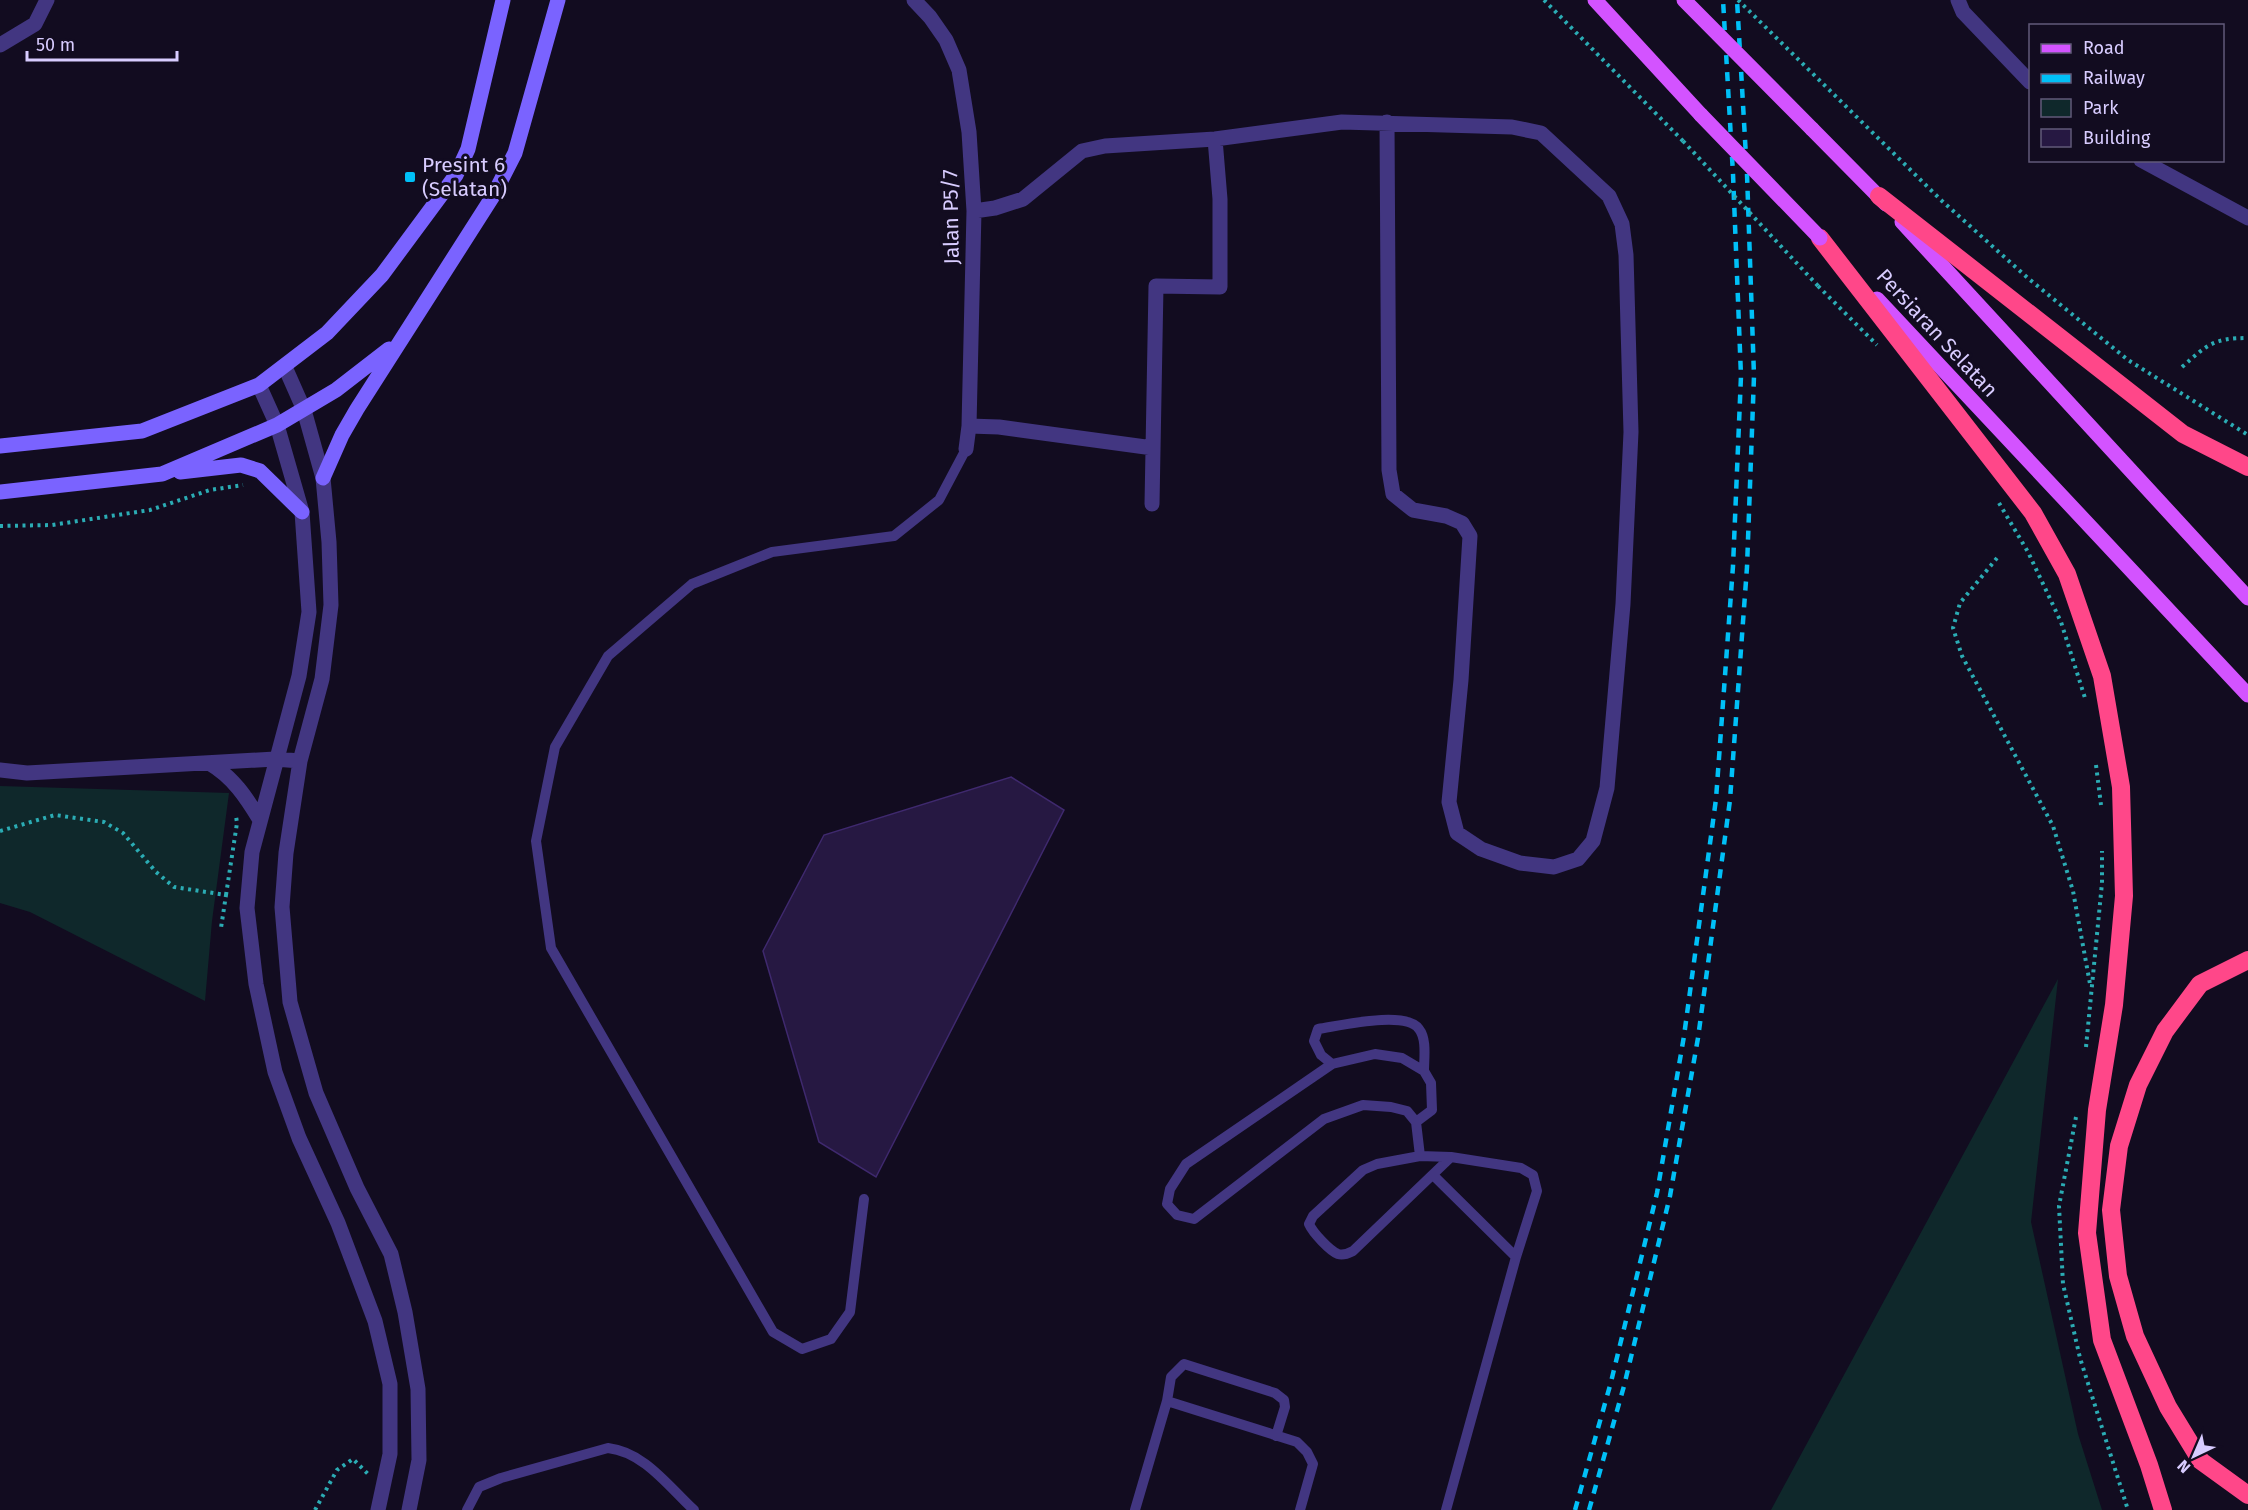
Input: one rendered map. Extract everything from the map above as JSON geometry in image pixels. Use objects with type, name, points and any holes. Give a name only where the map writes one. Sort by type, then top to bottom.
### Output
[{"type":"highway","points":[[1879,196],[2183,434],[2248,467]]},
{"type":"highway","points":[[1820,238],[2032,513],[2067,574],[2102,676],[2121,787],[2124,896],[2114,1005],[2097,1110],[2087,1233],[2102,1340],[2149,1465],[2163,1510]]},
{"type":"highway","points":[[2248,960],[2200,984],[2165,1031],[2134,1095],[2119,1146],[2111,1210],[2118,1276],[2135,1336],[2168,1407],[2201,1461],[2248,1495]]},
{"type":"main road","name":"Persiaran Selatan","points":[[1594,0],[2248,695]]},
{"type":"main road","points":[[1684,0],[1879,196],[2248,597]]},
{"type":"street","points":[[0,45],[35,24],[47,0]]},
{"type":"street","points":[[0,446],[142,431],[259,385],[327,333],[382,275],[456,175],[468,148],[503,0]]},
{"type":"street","name":"Jalan P5/7","points":[[914,0],[930,17],[946,40],[960,70],[969,132],[974,211],[969,426],[966,449]]},
{"type":"street","points":[[1958,0],[1964,12],[2029,80]]},
{"type":"street","points":[[323,478],[342,435],[493,196],[514,153],[558,1]]},
{"type":"street","points":[[974,211],[995,208],[1023,199],[1082,151],[1105,146],[1215,139],[1342,122],[1387,122],[1512,126],[1541,133],[1609,196],[1622,224],[1626,255],[1631,432],[1623,604],[1607,789],[1593,842],[1578,859],[1554,867],[1520,863],[1481,849],[1457,833],[1449,802],[1461,680],[1470,536],[1462,523],[1446,516],[1413,510],[1393,494],[1389,470],[1387,122]]},
{"type":"street","points":[[1152,504],[1156,286],[1220,287],[1220,199],[1215,139]]},
{"type":"street","points":[[2145,162],[2248,218]]},
{"type":"street","points":[[162,474],[277,425],[304,410],[336,390],[399,342]]},
{"type":"street","points":[[285,367],[304,410],[323,478],[329,542],[331,605],[321,679],[300,761],[286,853],[282,907],[290,1002],[316,1093],[357,1188],[391,1254],[405,1312],[418,1389],[419,1460],[409,1510]]},
{"type":"street","points":[[259,385],[277,425],[302,512],[309,612],[299,676],[252,852],[247,908],[256,984],[275,1072],[299,1138],[338,1223],[375,1321],[390,1384],[390,1454],[378,1510]]},
{"type":"street","points":[[969,426],[999,427],[1153,448]]},
{"type":"street","points":[[0,492],[241,465],[260,471],[302,512]]},
{"type":"street","points":[[0,770],[27,773],[275,759],[300,761]]},
{"type":"street","points":[[209,763],[224,772],[244,792],[260,820]]},
{"type":"lane","points":[[864,1199],[850,1312],[831,1339],[802,1349],[773,1332],[551,948],[536,841],[555,747],[608,656],[692,584],[772,552],[894,536],[939,500],[966,449]]},
{"type":"lane","points":[[1332,1064],[1321,1055],[1314,1041],[1318,1029],[1387,1020],[1410,1021],[1419,1029],[1424,1040],[1424,1071]]},
{"type":"lane","points":[[1416,1122],[1432,1110],[1431,1083],[1424,1071],[1402,1058],[1375,1054],[1332,1064],[1186,1164],[1170,1189],[1167,1204],[1177,1215],[1194,1219],[1324,1119],[1363,1105],[1391,1107],[1407,1111],[1416,1122],[1420,1156]]},
{"type":"lane","points":[[1446,1510],[1516,1257],[1537,1191],[1533,1175],[1521,1168],[1451,1157],[1420,1156],[1377,1164],[1363,1170],[1313,1216],[1309,1224],[1313,1233],[1338,1254],[1353,1251],[1451,1157]]},
{"type":"lane","points":[[1433,1175],[1516,1257]]},
{"type":"lane","points":[[1135,1510],[1167,1401],[1171,1377],[1184,1364],[1275,1393],[1284,1400],[1285,1407],[1276,1436]]},
{"type":"lane","points":[[1167,1401],[1297,1442],[1307,1452],[1313,1464],[1300,1510]]},
{"type":"lane","points":[[467,1510],[479,1487],[490,1482],[608,1448],[623,1450],[639,1457],[694,1510]]},
{"type":"path","points":[[1544,0],[1683,141],[1818,286],[1879,347]]},
{"type":"path","points":[[1738,0],[1942,201],[2029,279],[2128,360],[2248,435]]},
{"type":"path","points":[[2182,367],[2206,346],[2225,338],[2248,338]]},
{"type":"path","points":[[0,526],[52,525],[150,510],[210,490],[235,485],[249,486],[260,471]]},
{"type":"path","points":[[1994,495],[2028,552],[2061,622],[2087,705]]},
{"type":"path","points":[[1997,558],[1960,603],[1953,628],[1962,656],[2053,826],[2073,891],[2091,991]]},
{"type":"path","points":[[2096,760],[2101,806]]},
{"type":"path","points":[[221,928],[237,823],[236,812]]},
{"type":"path","points":[[0,831],[55,815],[104,822],[123,833],[156,872],[174,887],[226,895]]},
{"type":"path","points":[[2085,1055],[2102,883],[2102,850]]},
{"type":"path","points":[[2077,1112],[2059,1206],[2063,1284],[2080,1358],[2128,1510]]},
{"type":"path","points":[[315,1510],[337,1470],[352,1459],[383,1488]]},
{"type":"green space","points":[[0,786],[229,793],[212,921],[205,1001],[30,912],[0,903]]},
{"type":"green space","points":[[2058,979],[2031,1222],[2078,1434],[2102,1510],[1771,1510]]},
{"type":"building","points":[[1011,777],[1064,810],[876,1177],[819,1142],[763,951],[824,835]]},
{"type":"railway","points":[[1575,1510],[1611,1382],[1657,1193],[1684,1036],[1716,799],[1733,566],[1741,376],[1723,0]]},
{"type":"railway","points":[[1589,1510],[1624,1386],[1670,1196],[1698,1038],[1730,800],[1747,567],[1754,376],[1747,174],[1737,0]]},
{"type":"place","name":"Presint 6 (Selatan)","points":[[410,177]]}]
